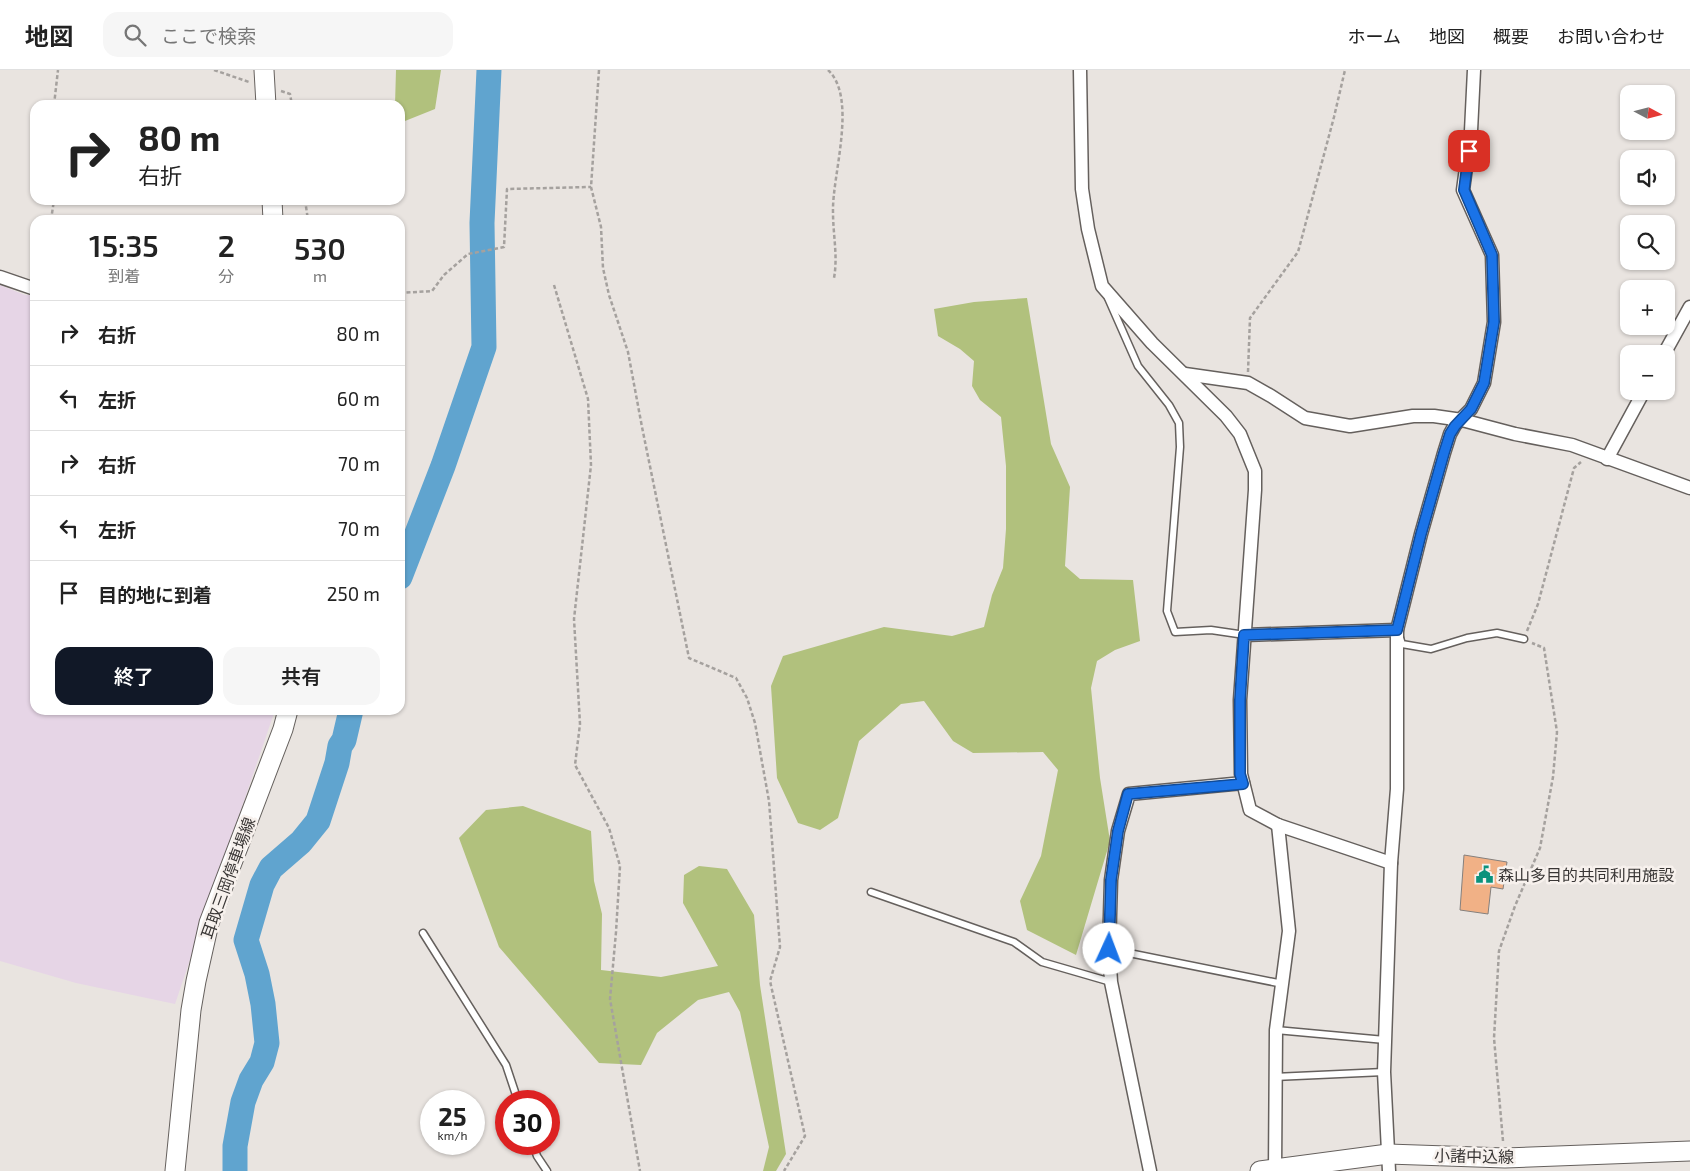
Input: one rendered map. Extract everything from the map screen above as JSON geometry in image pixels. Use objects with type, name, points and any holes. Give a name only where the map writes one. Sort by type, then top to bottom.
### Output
[{"type":"main road","name":"耳取三岡停車場線","points":[[175,1171],[191,1010],[209,923],[287,715]]},
{"type":"main road","name":"小諸中込線","points":[[1270,1170],[1389,1162],[1690,1151]]},
{"type":"street","points":[[1080,70],[1082,189],[1088,229],[1102,286],[1152,343],[1226,416],[1240,434],[1255,471],[1240,700],[1240,774],[1250,810],[1278,825],[1391,863]]},
{"type":"street","points":[[1389,1162],[1384,1072],[1391,863],[1397,789],[1397,630],[1421,534],[1450,434],[1471,409],[1484,383],[1494,322],[1492,255],[1464,190],[1471,131],[1474,70]]},
{"type":"street","points":[[0,277],[30,287]]},
{"type":"street","points":[[1669,345],[1690,307]]},
{"type":"street","points":[[1185,374],[1248,383],[1304,418],[1350,426],[1413,416],[1434,416],[1462,420],[1515,434],[1572,445],[1690,488]]},
{"type":"street","points":[[1607,459],[1639,400]]},
{"type":"street","points":[[1244,635],[1397,630]]},
{"type":"street","points":[[1150,1171],[1111,982],[1109,949],[1111,880],[1118,831],[1128,794],[1243,784]]},
{"type":"street","points":[[1270,1170],[1276,1030],[1289,931],[1278,825]]},
{"type":"lane","points":[[1102,286],[1138,366],[1169,405],[1179,423],[1180,447],[1167,611],[1175,632],[1211,630],[1244,635]]},
{"type":"lane","points":[[1397,630],[1402,644],[1431,649],[1467,638],[1497,633],[1524,639]]},
{"type":"lane","points":[[871,892],[1014,942],[1042,962],[1111,982]]},
{"type":"lane","points":[[423,933],[506,1065],[514,1090]]},
{"type":"lane","points":[[1109,949],[1283,984]]},
{"type":"lane","points":[[1276,1030],[1385,1040]]},
{"type":"lane","points":[[1274,1077],[1384,1072]]},
{"type":"lane","points":[[537,1155],[547,1171]]},
{"type":"path","points":[[55,100],[58,70]]},
{"type":"path","points":[[214,70],[265,88]]},
{"type":"path","points":[[600,70],[592,187],[601,227],[604,268],[609,295],[628,352],[689,658],[736,678],[747,698],[755,723],[769,801],[780,947],[770,981],[805,1136],[784,1171]]},
{"type":"path","points":[[828,70],[835,77],[842,102],[841,140],[833,211],[837,262],[834,278]]},
{"type":"path","points":[[1248,383],[1250,318],[1298,252],[1345,70]]},
{"type":"path","points":[[405,293],[432,291],[444,275],[468,254],[504,247],[506,189],[592,187]]},
{"type":"path","points":[[554,285],[588,399],[591,465],[574,619],[580,724],[575,765],[608,828],[620,866],[610,999],[640,1171]]},
{"type":"path","points":[[1504,1158],[1494,1038],[1499,951],[1515,906],[1540,848],[1553,777],[1557,732],[1544,648],[1524,639],[1538,604],[1574,468],[1592,452]]},
{"type":"shaded area","points":[[0,285],[25,295],[30,295],[30,715],[273,715],[175,1004],[76,983],[0,961]]},
{"type":"green space","points":[[396,70],[441,70],[435,109],[405,121],[405,100],[395,100]]},
{"type":"green space","points":[[1027,298],[1051,444],[1070,487],[1065,566],[1080,579],[1133,580],[1140,641],[1115,650],[1097,661],[1091,688],[1100,778],[1110,841],[1076,955],[1027,930],[1020,901],[1041,856],[1058,770],[1043,752],[973,753],[953,741],[924,701],[901,704],[859,741],[838,818],[820,830],[798,823],[777,778],[771,686],[783,656],[884,627],[952,636],[984,627],[992,595],[1003,568],[1006,529],[1006,466],[1001,417],[980,400],[972,386],[974,361],[960,349],[938,336],[934,309],[974,302]]},
{"type":"green space","points":[[523,806],[591,831],[594,881],[602,914],[601,970],[661,977],[718,966],[683,903],[684,875],[699,866],[727,869],[754,915],[760,985],[786,1154],[776,1171],[763,1171],[769,1147],[740,1012],[729,992],[698,1000],[657,1033],[641,1065],[599,1063],[499,947],[459,838],[486,810]]},
{"type":"building","name":"森山多目的共同利用施設","points":[[1464,855],[1507,862],[1503,889],[1491,887],[1488,914],[1460,910]]},
{"type":"waterway","points":[[405,564],[443,466],[484,347],[482,223],[489,70]]},
{"type":"waterway","points":[[235,1171],[235,1146],[243,1102],[251,1080],[262,1062],[267,1043],[263,1004],[257,974],[246,940],[262,885],[271,868],[301,842],[318,821],[337,763],[340,746],[344,740],[350,715]]},
{"type":"place","name":"森山多目的共同利用施設","points":[[1484,875]]},
{"type":"route","points":[[1109,949],[1111,880],[1118,831],[1128,794],[1243,784],[1240,774],[1240,700],[1244,635],[1397,630],[1421,534],[1450,434],[1471,409],[1484,383],[1494,322],[1492,255],[1464,190],[1469,151]]}]
